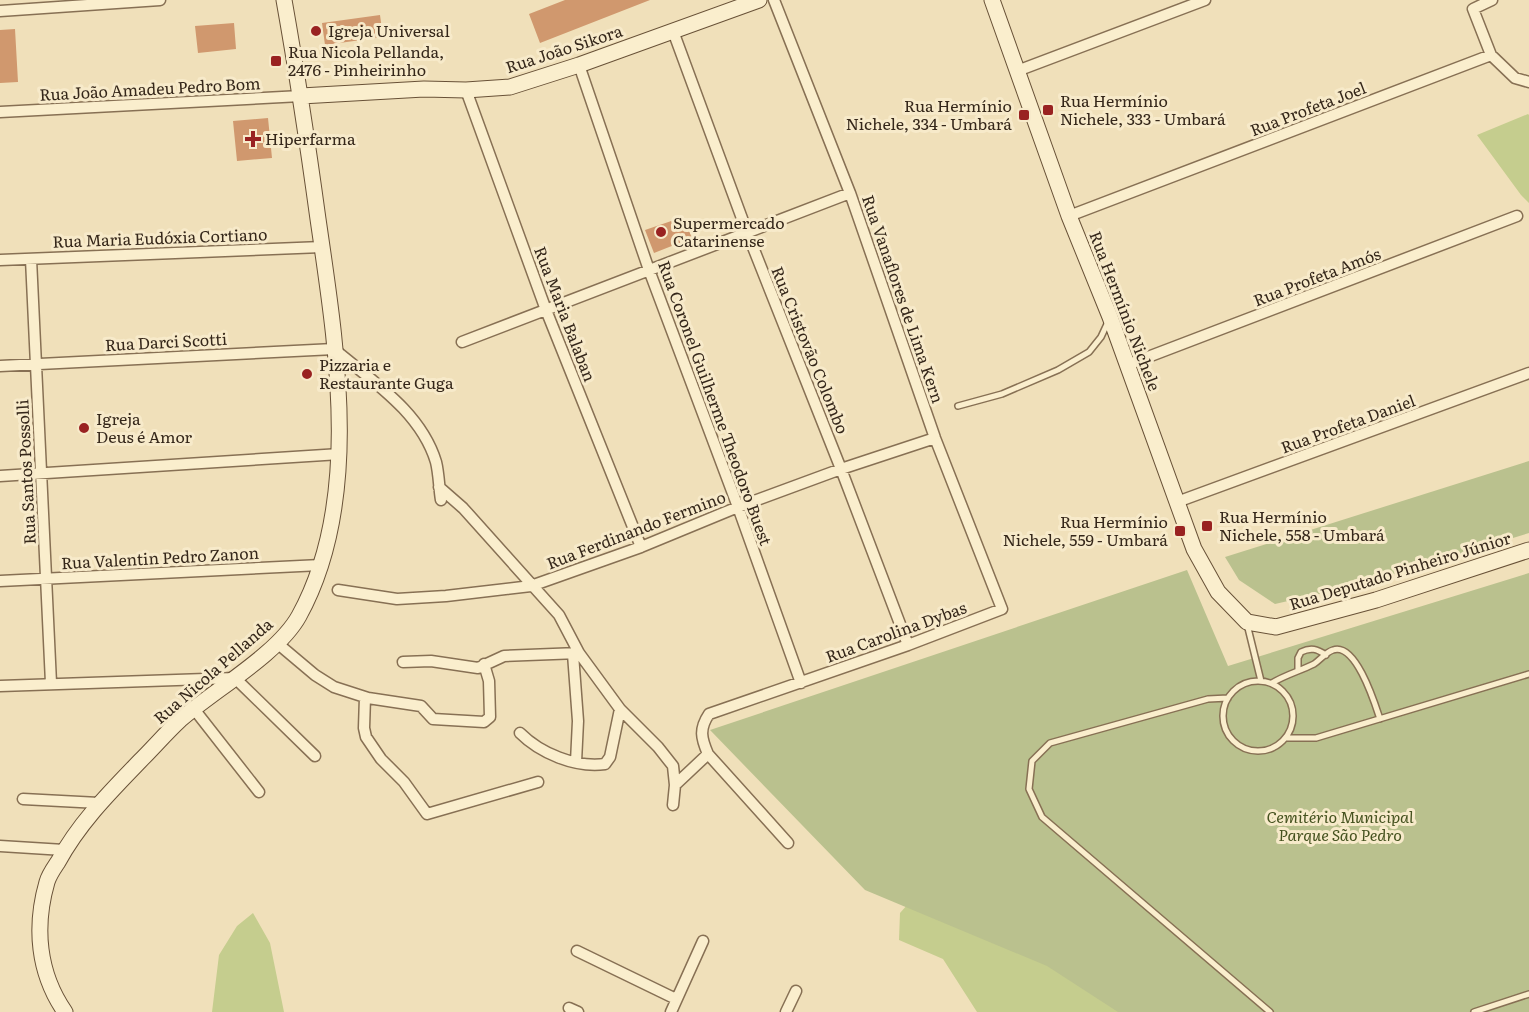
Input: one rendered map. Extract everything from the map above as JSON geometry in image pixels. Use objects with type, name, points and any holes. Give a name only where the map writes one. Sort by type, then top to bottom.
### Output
[{"type":"street","points":[[0,11],[160,0]]},
{"type":"street","name":"Rua Nicola Pellanda","points":[[65,1012],[57,1001],[42,964],[40,921],[48,880],[64,850],[99,803],[181,720],[277,643],[299,617],[321,566],[330,537],[340,454],[334,349],[301,96],[284,0]]},
{"type":"street","name":"Rua João Sikora","points":[[301,96],[510,87],[579,65],[759,0]]},
{"type":"street","name":"Rua Vanaflores de Lima Kern","points":[[774,0],[850,193],[936,438],[1002,609]]},
{"type":"street","name":"Rua Hermínio Nichele","points":[[992,0],[1069,216],[1110,317],[1194,549],[1218,592],[1247,622]]},
{"type":"street","points":[[1017,71],[1205,0]]},
{"type":"street","points":[[1492,0],[1473,9],[1491,55],[1515,78],[1529,82]]},
{"type":"street","name":"Rua Cristovão Colombo","points":[[673,31],[747,232],[908,645]]},
{"type":"street","name":"Rua Profeta Joel","points":[[1069,216],[1491,55]]},
{"type":"street","name":"Rua Coronel Guilherme Theodoro Buest","points":[[579,65],[649,270],[801,682]]},
{"type":"street","name":"Rua Maria Balaban","points":[[466,90],[546,310],[641,547]]},
{"type":"street","name":"Rua João Amadeu Pedro Bom","points":[[0,112],[301,96]]},
{"type":"street","points":[[462,342],[850,193]]},
{"type":"street","name":"Rua Profeta Amós","points":[[1127,365],[1517,216]]},
{"type":"street","name":"Rua Maria Eudóxia Cortiano","points":[[0,260],[322,247]]},
{"type":"street","name":"Rua Santos Possolli","points":[[31,259],[51,683]]},
{"type":"street","points":[[334,349],[400,404],[416,423],[429,443],[436,464],[441,500]]},
{"type":"street","name":"Rua Darci Scotti","points":[[0,366],[334,349]]},
{"type":"street","name":"Rua Profeta Daniel","points":[[1177,502],[1529,374]]},
{"type":"street","name":"Rua Ferdinando Fermino","points":[[338,590],[397,599],[531,586],[641,547],[738,507],[841,469],[936,438]]},
{"type":"street","points":[[0,476],[340,454]]},
{"type":"street","points":[[439,487],[463,508],[559,615],[576,654],[620,709],[658,747],[673,766],[675,784],[673,805]]},
{"type":"street","name":"Rua Deputado Pinheiro Júnior","points":[[1247,622],[1276,627],[1376,600],[1529,550]]},
{"type":"street","name":"Rua Valentin Pedro Zanon","points":[[0,581],[321,566]]},
{"type":"street","name":"Rua Carolina Dybas","points":[[708,754],[702,740],[702,729],[709,714],[908,645],[1002,609]]},
{"type":"street","points":[[277,643],[315,675],[334,687],[365,697],[421,706],[434,718],[443,721],[484,722],[490,717],[489,681],[484,664]]},
{"type":"street","points":[[402,662],[431,661],[478,668],[504,656],[576,654]]},
{"type":"street","points":[[576,654],[578,721],[576,762]]},
{"type":"street","points":[[0,686],[235,678],[315,756]]},
{"type":"street","points":[[365,697],[366,737],[381,759],[404,782],[426,814],[538,782]]},
{"type":"street","points":[[520,733],[530,743],[550,754],[576,762],[604,764],[610,757],[620,709]]},
{"type":"street","points":[[194,710],[259,792]]},
{"type":"street","points":[[675,784],[708,754],[788,843]]},
{"type":"street","points":[[22,799],[99,803]]},
{"type":"street","points":[[0,846],[64,850]]},
{"type":"street","points":[[671,1012],[703,941]]},
{"type":"street","points":[[577,951],[676,999]]},
{"type":"street","points":[[786,1012],[796,991]]},
{"type":"lane","points":[[958,406],[1002,394],[1058,370],[1089,352],[1101,337],[1110,317]]},
{"type":"lane","points":[[1247,622],[1261,681]]},
{"type":"lane","points":[[1298,669],[1298,658],[1301,652],[1309,648],[1326,655]]},
{"type":"lane","points":[[1272,683],[1315,663],[1333,650],[1340,650],[1352,658],[1367,684],[1380,719]]},
{"type":"lane","points":[[1286,738],[1316,738],[1529,674]]},
{"type":"lane","points":[[1261,681],[1272,683],[1283,692],[1293,707],[1294,718],[1291,728],[1286,738],[1277,746],[1255,751],[1243,748],[1234,742],[1223,721],[1223,710],[1227,698],[1242,685],[1261,681]]},
{"type":"lane","points":[[1227,698],[1208,699],[1050,743],[1032,760],[1029,789],[1041,817],[1270,1012]]},
{"type":"lane","points":[[1473,1012],[1529,994]]},
{"type":"green space","points":[[1529,115],[1529,203],[1477,135]]},
{"type":"green space","points":[[1529,461],[1529,533],[1362,584],[1275,604],[1239,580],[1225,557]]},
{"type":"green space","name":"Cemitério Municipal Parque São Pedro","points":[[1187,570],[1228,666],[1529,573],[1529,1012],[1118,1012],[1047,966],[865,890],[710,730]]},
{"type":"green space","points":[[924,886],[1149,1012],[977,1012],[943,959],[899,940],[900,913]]},
{"type":"green space","points":[[253,913],[270,943],[284,1012],[212,1012],[219,955],[237,926]]},
{"type":"building","points":[[565,0],[650,0],[540,43],[529,14]]},
{"type":"building","points":[[380,15],[383,37],[325,45],[322,23]]},
{"type":"building","points":[[234,23],[236,49],[198,53],[195,26]]},
{"type":"building","points":[[15,29],[18,82],[0,83],[0,30]]},
{"type":"building","name":"Hiperfarma","points":[[268,118],[272,158],[237,161],[233,121]]},
{"type":"building","points":[[683,217],[692,238],[654,253],[645,230]]},
{"type":"place","name":"Igreja Universal","points":[[316,31]]},
{"type":"place","name":"Rua Nicola Pellanda, 2476 - Pinheirinho","points":[[276,61]]},
{"type":"place","name":"Rua Hermínio Nichele, 333 - Umbará","points":[[1048,110]]},
{"type":"place","name":"Rua Hermínio Nichele, 334 - Umbará","points":[[1024,115]]},
{"type":"place","name":"Hiperfarma","points":[[253,139]]},
{"type":"place","name":"Supermercado Catarinense","points":[[661,232]]},
{"type":"place","name":"Pizzaria e Restaurante Guga","points":[[307,374]]},
{"type":"place","name":"Igreja Deus é Amor","points":[[84,428]]},
{"type":"place","name":"Rua Hermínio Nichele, 558 - Umbará","points":[[1207,526]]},
{"type":"place","name":"Rua Hermínio Nichele, 559 - Umbará","points":[[1180,531]]}]
